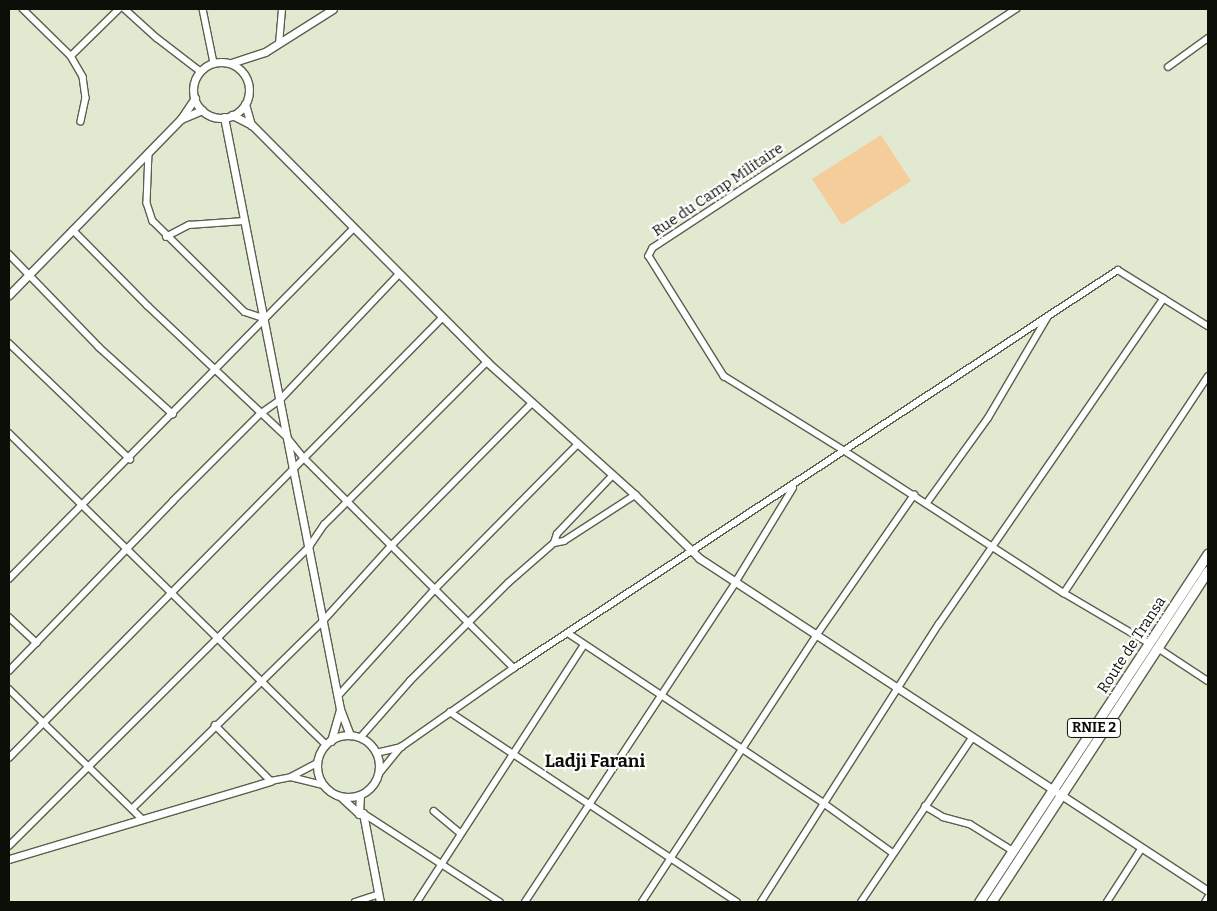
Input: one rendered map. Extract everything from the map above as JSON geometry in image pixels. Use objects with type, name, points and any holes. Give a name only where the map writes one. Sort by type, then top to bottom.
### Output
[{"type":"main road","name":"Route de Transa","points":[[991,902],[1057,793],[1154,645],[1208,553]]},
{"type":"main road","name":"Route de Transa","points":[[1154,645],[1207,576]]},
{"type":"main road","name":"Route de Transa","points":[[979,902],[1013,851],[1057,793]]},
{"type":"street","points":[[23,9],[72,56],[86,88],[81,121]]},
{"type":"street","points":[[72,56],[119,9]]},
{"type":"street","points":[[125,9],[157,38],[200,71]]},
{"type":"street","points":[[203,9],[214,62]]},
{"type":"street","points":[[279,44],[282,9]]},
{"type":"street","points":[[9,295],[181,119],[194,98],[194,83],[200,71],[214,62],[230,63],[250,59],[279,44],[333,9]]},
{"type":"street","name":"Rue du Camp Militaire","points":[[845,450],[717,370],[649,256],[653,248],[1017,9]]},
{"type":"street","points":[[1168,67],[1208,38]]},
{"type":"street","points":[[250,59],[245,75],[249,90],[245,104],[252,126]]},
{"type":"street","points":[[230,63],[245,75]]},
{"type":"street","points":[[194,98],[202,110],[224,117],[232,115],[245,104]]},
{"type":"street","points":[[181,119],[202,110]]},
{"type":"street","points":[[232,115],[252,126],[487,362],[531,404],[635,495],[691,552],[735,583],[1208,891]]},
{"type":"street","points":[[224,117],[340,709],[350,736]]},
{"type":"street","points":[[149,153],[148,211],[166,236],[245,312],[264,319]]},
{"type":"street","points":[[166,236],[189,225],[244,221]]},
{"type":"street","points":[[10,576],[130,459],[264,319],[354,229]]},
{"type":"street","points":[[73,230],[260,414],[287,437],[304,458],[514,668]]},
{"type":"street","points":[[9,254],[99,347],[173,414]]},
{"type":"street","points":[[341,796],[360,795],[368,790],[402,747],[450,712],[1118,270],[1208,326]]},
{"type":"street","points":[[9,671],[260,414],[280,400],[399,274]]},
{"type":"street","points":[[761,902],[992,546],[1163,299]]},
{"type":"street","points":[[926,504],[988,418],[1048,316]]},
{"type":"street","points":[[9,758],[294,472],[304,458],[442,318]]},
{"type":"street","points":[[9,343],[130,459]]},
{"type":"street","points":[[9,846],[87,765],[309,548],[324,525],[487,362]]},
{"type":"street","points":[[1064,594],[1208,376]]},
{"type":"street","points":[[132,809],[215,725],[323,621],[392,545],[531,404]]},
{"type":"street","points":[[9,433],[128,548],[215,638],[328,743]]},
{"type":"street","points":[[338,696],[434,589],[577,445]]},
{"type":"street","points":[[845,450],[1064,594],[1154,645],[1208,680]]},
{"type":"street","points":[[360,738],[468,622],[554,543],[557,534],[612,476]]},
{"type":"street","points":[[525,902],[735,583],[794,486]]},
{"type":"street","points":[[554,543],[564,541],[635,495]]},
{"type":"street","points":[[642,902],[816,636],[914,495]]},
{"type":"street","points":[[9,617],[37,643]]},
{"type":"street","points":[[568,633],[825,804],[893,853]]},
{"type":"street","points":[[417,902],[584,645]]},
{"type":"street","points":[[9,689],[142,819]]},
{"type":"street","points":[[9,859],[271,781],[291,777],[317,762],[328,743],[340,709]]},
{"type":"street","points":[[450,712],[511,755],[737,902]]},
{"type":"street","points":[[215,725],[271,781]]},
{"type":"street","points":[[328,743],[350,736],[360,738],[376,753],[378,775]]},
{"type":"street","points":[[861,902],[972,738]]},
{"type":"street","points":[[376,753],[402,747]]},
{"type":"street","points":[[317,762],[324,785]]},
{"type":"street","points":[[291,777],[324,785],[341,796],[361,814],[442,863],[500,902]]},
{"type":"street","points":[[360,795],[361,814],[380,902]]},
{"type":"street","points":[[926,806],[943,817],[970,824],[1013,851]]},
{"type":"street","points":[[434,811],[460,834]]},
{"type":"street","points":[[1107,902],[1142,848]]},
{"type":"street","points":[[355,902],[379,894]]},
{"type":"street","points":[[1205,902],[1208,897]]},
{"type":"shaded area","points":[[881,135],[911,181],[842,225],[812,179]]},
{"type":"district","name":"Ladji Farani","points":[[595,761]]}]
